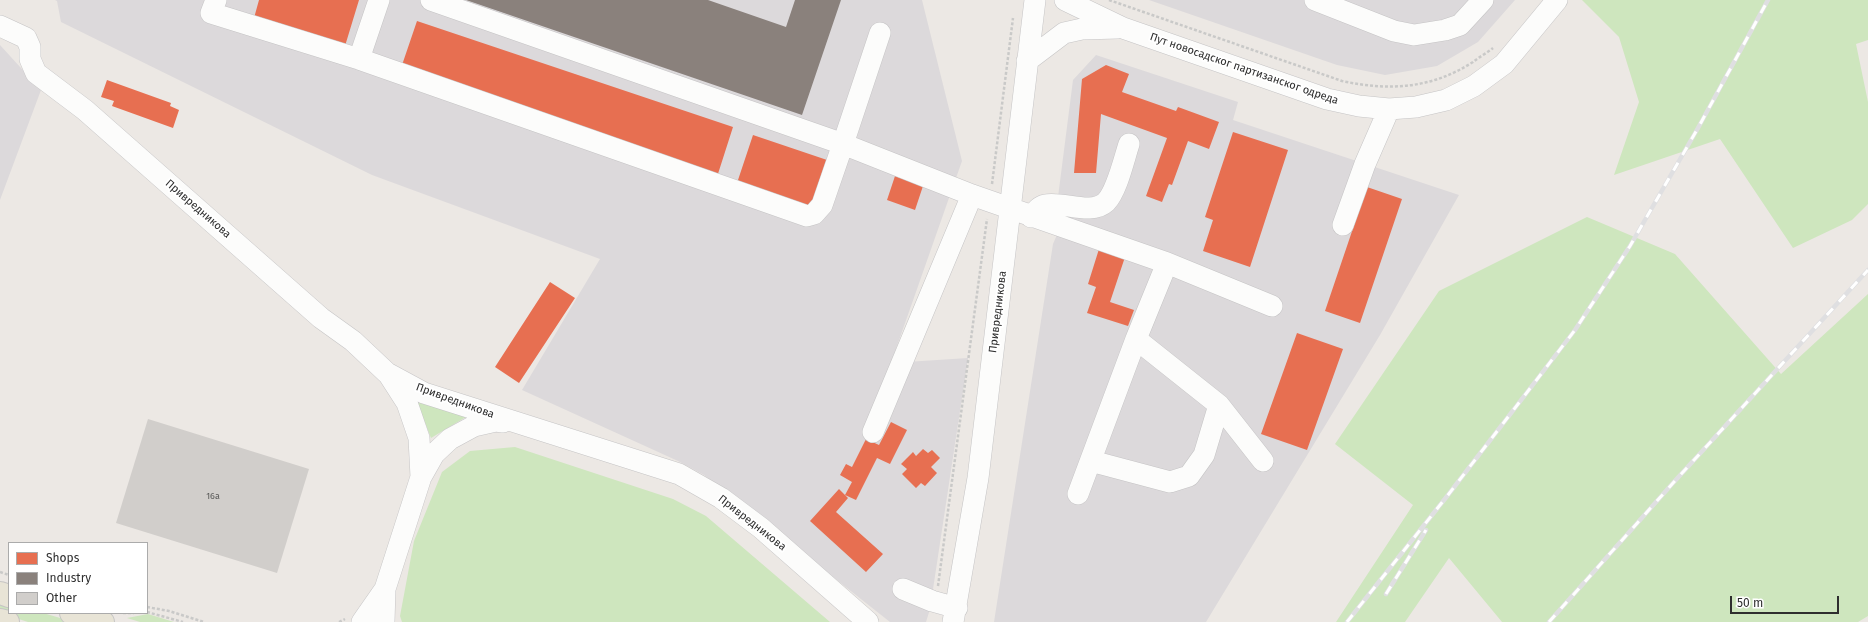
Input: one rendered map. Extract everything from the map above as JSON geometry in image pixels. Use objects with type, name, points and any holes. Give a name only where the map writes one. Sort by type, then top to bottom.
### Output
[{"type":"main road","points":[[74,614],[103,622]]},
{"type":"main road","points":[[0,620],[8,622]]},
{"type":"street","points":[[216,0],[211,13],[359,59],[807,216],[814,214],[822,205],[880,32]]},
{"type":"street","points":[[359,59],[380,0]]},
{"type":"street","points":[[431,0],[843,144],[1031,217],[1167,263],[1272,306]]},
{"type":"street","name":"Привредникова","points":[[955,615],[978,478],[1035,0]]},
{"type":"street","name":"Пут новосадског партизанског одреда","points":[[1065,0],[1123,28],[1327,99],[1359,106],[1389,109],[1416,107],[1446,100],[1474,86],[1504,64],[1557,0]]},
{"type":"street","points":[[1327,2],[1394,31],[1414,35],[1440,32],[1460,25],[1484,0]]},
{"type":"street","name":"Привредникова","points":[[0,26],[26,38],[30,47],[30,59],[36,73],[85,110],[315,312],[353,341],[388,373],[424,393],[518,424],[543,429],[679,474],[715,494],[761,528],[868,622]]},
{"type":"street","points":[[1027,61],[1064,33],[1101,28],[1123,28]]},
{"type":"street","points":[[1343,225],[1365,164],[1389,109]]},
{"type":"street","points":[[1031,217],[1037,209],[1045,205],[1098,207],[1106,202],[1112,192],[1129,144]]},
{"type":"street","points":[[872,432],[981,198]]},
{"type":"street","points":[[1078,494],[1092,461],[1136,339],[1167,263]]},
{"type":"street","points":[[1136,339],[1219,405],[1263,461]]},
{"type":"street","points":[[388,373],[407,403],[419,438],[421,477]]},
{"type":"street","points":[[1092,461],[1170,482],[1189,476],[1204,455],[1219,405]]},
{"type":"street","points":[[362,622],[385,588],[421,477],[434,454],[450,439],[474,426],[496,421],[518,424]]},
{"type":"street","points":[[384,622],[385,588]]},
{"type":"street","points":[[903,589],[936,602],[955,615]]},
{"type":"path","points":[[1109,0],[1342,81],[1385,88],[1410,86],[1435,80],[1463,68],[1492,49],[1497,43]]},
{"type":"path","points":[[936,602],[981,198],[1014,16]]},
{"type":"path","points":[[148,607],[169,611],[204,622]]},
{"type":"path","points":[[148,612],[183,622]]},
{"type":"shaded area","points":[[55,0],[922,0],[962,161],[891,363],[968,358],[930,609],[926,622],[890,622],[704,475],[678,461],[522,390],[600,259],[372,175],[61,22],[57,1]]},
{"type":"shaded area","points":[[1149,0],[1515,0],[1478,42],[1437,66],[1385,75],[1337,65]]},
{"type":"shaded area","points":[[0,45],[41,90],[0,200]]},
{"type":"shaded area","points":[[1096,55],[1238,102],[1233,120],[1459,195],[1380,335],[1206,622],[994,622],[1053,244],[1065,216],[1058,197],[1073,80]]},
{"type":"green space","points":[[1582,0],[1868,0],[1868,40],[1856,44],[1868,102],[1868,204],[1852,220],[1793,248],[1720,139],[1614,175],[1639,102],[1619,37]]},
{"type":"green space","points":[[1587,217],[1675,254],[1781,374],[1868,294],[1868,616],[1858,622],[1502,622],[1449,558],[1405,622],[1336,622],[1413,505],[1335,444],[1439,291]]},
{"type":"green space","points":[[417,400],[466,416],[466,417],[431,438]]},
{"type":"green space","points":[[515,447],[673,499],[706,516],[830,622],[402,622],[400,616],[414,541],[442,472],[470,451]]},
{"type":"green space","points":[[0,601],[8,603],[8,614],[46,614],[74,622],[28,622],[0,613]]},
{"type":"green space","points":[[148,614],[174,622],[140,622],[127,618]]},
{"type":"building: Shops","points":[[259,0],[359,0],[345,46],[254,18]]},
{"type":"building: Shops","points":[[417,21],[733,127],[716,180],[401,68]]},
{"type":"building: Shops","points":[[1106,65],[1129,74],[1122,92],[1176,111],[1178,107],[1219,122],[1209,149],[1188,141],[1172,185],[1169,184],[1162,202],[1146,196],[1167,138],[1101,114],[1096,173],[1074,173],[1082,79]]},
{"type":"building: Shops","points":[[107,80],[171,103],[170,106],[179,110],[173,128],[112,106],[114,101],[101,97]]},
{"type":"building: Shops","points":[[1233,132],[1288,150],[1250,267],[1203,251],[1213,220],[1205,217]]},
{"type":"building: Shops","points":[[753,135],[830,161],[812,212],[736,186]]},
{"type":"building: Shops","points":[[895,176],[923,186],[915,210],[887,200]]},
{"type":"building: Shops","points":[[1367,187],[1402,199],[1360,323],[1325,311]]},
{"type":"building: Shops","points":[[1099,249],[1125,257],[1110,302],[1134,310],[1128,326],[1087,313],[1096,287],[1088,284]]},
{"type":"building: Shops","points":[[550,282],[575,298],[519,383],[495,367]]},
{"type":"building: Shops","points":[[1297,333],[1343,349],[1307,450],[1261,434]]},
{"type":"building: Shops","points":[[891,422],[907,430],[890,464],[877,458],[856,500],[845,495],[852,482],[840,475],[846,464],[852,467],[866,439],[879,445]]},
{"type":"building: Shops","points":[[923,449],[928,453],[932,450],[940,458],[931,467],[937,473],[925,486],[921,483],[916,488],[902,474],[907,469],[901,464],[913,452],[916,456]]},
{"type":"building: Shops","points":[[839,489],[848,498],[836,512],[883,554],[866,572],[810,521]]},
{"type":"building: Industry","points":[[466,0],[708,0],[786,27],[795,0],[841,0],[802,115]]},
{"type":"building: Other","points":[[148,419],[309,469],[277,573],[116,523]]},
{"type":"railway","points":[[1347,622],[1448,495],[1575,330],[1630,246],[1698,128],[1768,0]]},
{"type":"railway","points":[[1549,622],[1673,483],[1868,270]]},
{"type":"railway","points":[[1386,594],[1426,530]]}]
